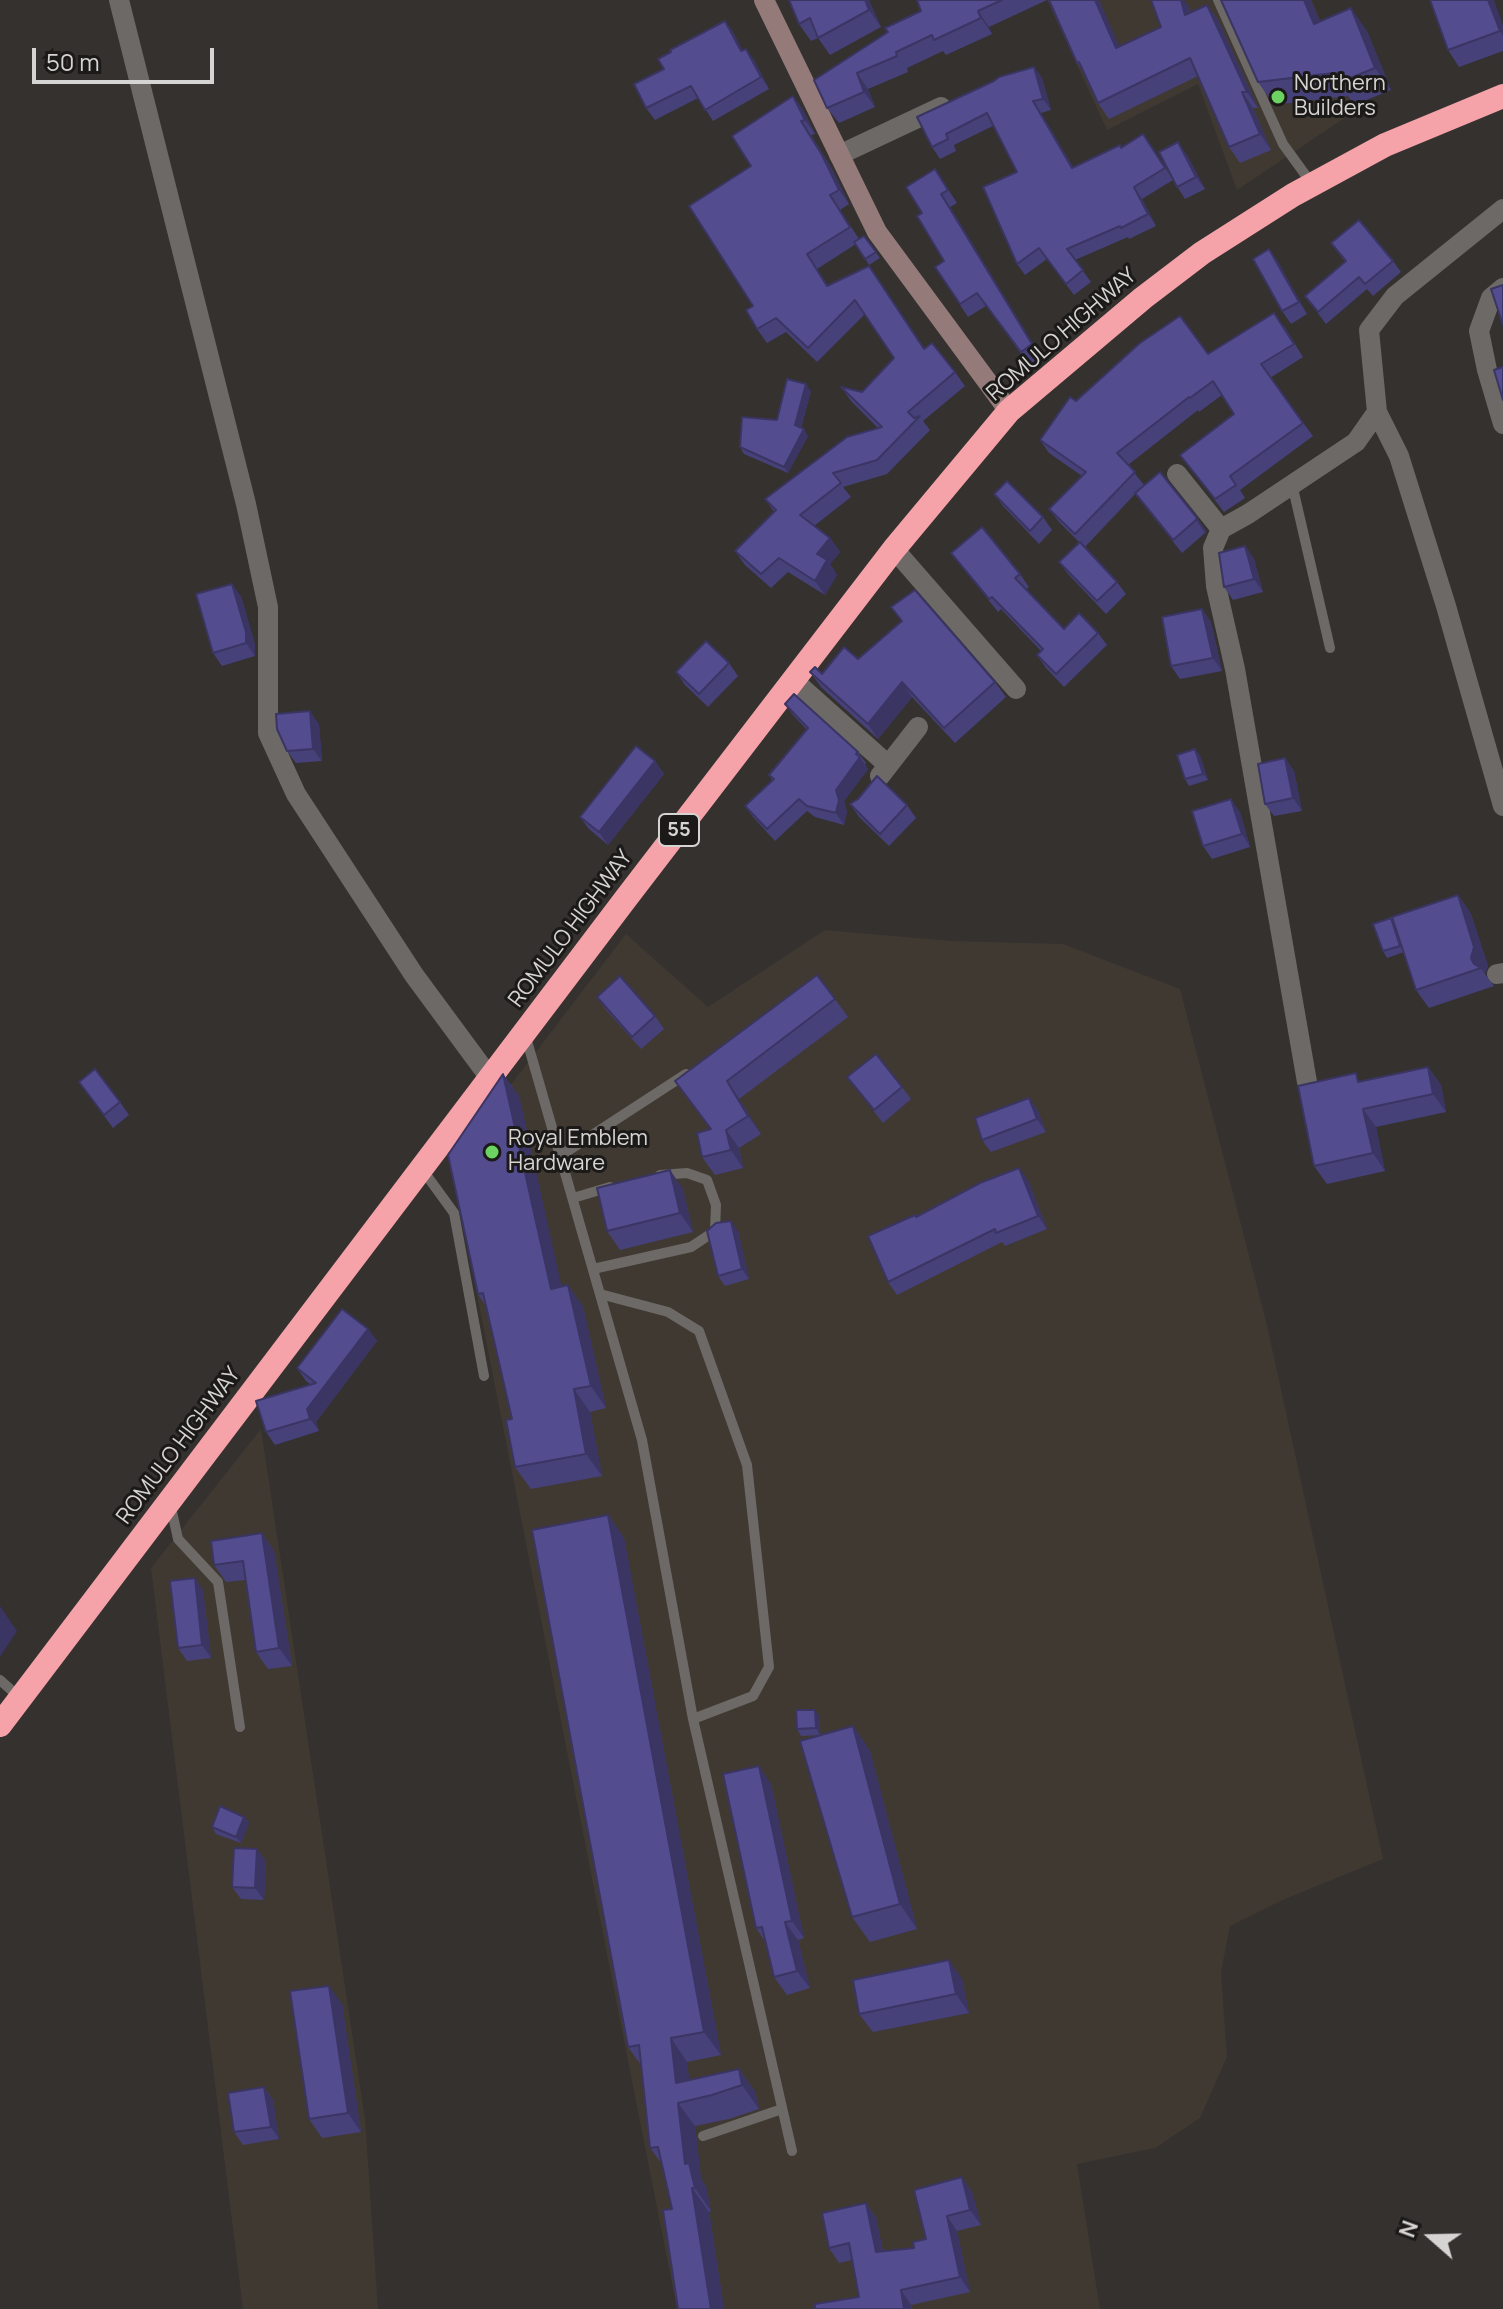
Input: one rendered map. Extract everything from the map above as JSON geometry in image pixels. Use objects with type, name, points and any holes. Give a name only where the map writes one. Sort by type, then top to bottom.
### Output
[{"type":"highway","name":"ROMULO HIGHWAY","points":[[0,1725],[793,680],[894,549],[1009,411],[1143,298],[1202,253],[1312,184],[1385,145],[1503,96]]},
{"type":"street","points":[[119,0],[246,504],[268,607],[268,733],[296,794],[414,975],[490,1078]]},
{"type":"street","points":[[764,0],[877,232],[1009,411]]},
{"type":"street","points":[[839,155],[954,101]]},
{"type":"street","points":[[1503,209],[1395,296],[1369,330],[1377,412],[1399,456],[1503,806]]},
{"type":"street","points":[[1503,288],[1491,298],[1479,331],[1503,424]]},
{"type":"street","points":[[1307,1082],[1235,669],[1216,586],[1213,548],[1221,529],[1356,442],[1377,412]]},
{"type":"street","points":[[1177,474],[1221,529]]},
{"type":"street","points":[[894,549],[1016,689]]},
{"type":"street","points":[[793,680],[888,765]]},
{"type":"street","points":[[865,794],[918,727]]},
{"type":"lane","points":[[1218,0],[1283,144],[1312,184]]},
{"type":"lane","points":[[1292,484],[1330,648]]},
{"type":"lane","points":[[525,1032],[642,1440],[693,1719],[792,2151]]},
{"type":"lane","points":[[560,1156],[693,1069]]},
{"type":"lane","points":[[422,1169],[454,1213],[484,1376]]},
{"type":"lane","points":[[593,1269],[691,1247],[715,1231],[716,1205],[707,1180],[687,1173],[645,1177]]},
{"type":"lane","points":[[573,1198],[616,1185]]},
{"type":"lane","points":[[600,1294],[668,1312],[699,1331],[747,1465],[769,1667],[753,1696],[693,1719]]},
{"type":"lane","points":[[170,1502],[178,1539],[218,1582],[240,1727]]},
{"type":"lane","points":[[0,1680],[21,1698]]},
{"type":"lane","points":[[703,2136],[782,2109]]},
{"type":"shaded area","name":"Northern Builders","points":[[1047,0],[1312,0],[1358,109],[1237,190],[1198,84],[1107,130]]},
{"type":"shaded area","points":[[825,930],[951,941],[1063,944],[1180,989],[1267,1325],[1383,1859],[1285,1899],[1230,1926],[1221,1972],[1227,2057],[1200,2118],[1155,2148],[1077,2164],[1100,2309],[677,2309],[451,1163],[626,934],[708,1007]]},
{"type":"shaded area","points":[[261,1429],[365,2119],[378,2309],[243,2309],[151,1568]]},
{"type":"building","points":[[789,0],[865,0],[869,10],[818,38],[810,18],[799,24]]},
{"type":"building","points":[[917,0],[1002,0],[978,11],[981,18],[934,40],[932,35],[896,52],[897,56],[857,73],[864,92],[827,108],[814,80],[888,32],[885,28],[921,11]]},
{"type":"building","points":[[1049,0],[1095,0],[1116,48],[1161,27],[1151,0],[1181,0],[1185,15],[1207,5],[1247,92],[1242,92],[1260,134],[1229,147],[1190,58],[1098,103]]},
{"type":"building","points":[[1221,0],[1304,0],[1314,24],[1351,8],[1375,68],[1338,83],[1334,73],[1258,82]]},
{"type":"building","points":[[1430,0],[1488,0],[1500,31],[1448,50]]},
{"type":"building","points":[[725,21],[741,51],[746,49],[761,77],[705,110],[691,86],[646,108],[634,84],[664,69],[658,59],[670,50]]},
{"type":"building","points":[[1034,67],[1043,99],[1033,101],[1072,168],[1120,145],[1121,148],[1143,134],[1165,168],[1134,187],[1148,214],[1067,249],[1083,270],[1066,284],[1039,248],[1017,264],[983,187],[1017,172],[987,113],[946,134],[948,139],[932,147],[917,117],[999,77]]},
{"type":"building","points":[[793,96],[805,120],[801,121],[839,190],[830,195],[850,227],[807,254],[827,286],[869,266],[924,349],[932,343],[955,372],[908,412],[914,418],[920,416],[877,460],[833,473],[841,483],[800,515],[830,538],[817,554],[827,560],[815,581],[779,558],[761,574],[735,551],[776,510],[765,499],[847,437],[882,427],[841,387],[862,392],[894,358],[855,300],[808,348],[776,318],[757,329],[746,310],[753,306],[689,206],[751,166],[732,136]]},
{"type":"building","points":[[1178,142],[1196,177],[1177,187],[1159,152]]},
{"type":"building","points":[[935,169],[948,190],[941,194],[1032,344],[1021,352],[977,293],[960,304],[935,267],[944,261],[917,216],[922,213],[906,187]]},
{"type":"building","points":[[1359,220],[1393,261],[1365,284],[1359,277],[1318,312],[1305,296],[1346,261],[1331,243]]},
{"type":"building","points":[[864,236],[876,252],[865,259],[854,242]]},
{"type":"building","points":[[1269,249],[1299,302],[1282,311],[1253,259]]},
{"type":"building","points":[[1503,285],[1503,325],[1491,289]]},
{"type":"building","points":[[1274,313],[1294,344],[1261,364],[1303,423],[1230,476],[1236,485],[1215,499],[1180,455],[1234,414],[1213,381],[1117,453],[1135,472],[1075,534],[1049,509],[1086,472],[1040,440],[1070,397],[1076,401],[1140,343],[1180,316],[1208,354]]},
{"type":"building","points":[[1503,367],[1503,400],[1494,370]]},
{"type":"building","points":[[787,379],[806,384],[795,425],[804,429],[784,467],[740,447],[742,417],[777,420]]},
{"type":"building","points":[[1160,472],[1197,518],[1173,540],[1135,493]]},
{"type":"building","points":[[1007,481],[1043,517],[1030,531],[994,494]]},
{"type":"building","points":[[982,527],[1020,574],[1015,578],[1064,629],[1079,613],[1098,633],[1056,674],[1037,655],[1043,649],[992,597],[989,599],[951,553]]},
{"type":"building","points":[[1080,542],[1117,582],[1097,601],[1059,562]]},
{"type":"building","points":[[1245,546],[1254,579],[1224,587],[1219,553]]},
{"type":"building","points":[[232,584],[246,632],[246,643],[213,653],[196,594]]},
{"type":"building","points":[[915,590],[995,682],[944,728],[902,682],[868,724],[810,672],[815,667],[822,674],[844,647],[858,659],[902,621],[891,607]]},
{"type":"building","points":[[1202,609],[1213,658],[1171,666],[1162,617]]},
{"type":"building","points":[[706,641],[729,663],[699,694],[676,672]]},
{"type":"building","points":[[794,694],[860,757],[836,790],[839,800],[836,813],[807,806],[799,799],[767,829],[745,806],[774,779],[769,775],[808,728],[785,704]]},
{"type":"building","points":[[310,711],[313,749],[287,751],[277,729],[276,714]]},
{"type":"building","points":[[636,746],[655,761],[599,832],[580,817]]},
{"type":"building","points":[[1195,749],[1203,774],[1185,779],[1177,755]]},
{"type":"building","points":[[1285,758],[1293,798],[1265,804],[1258,764]]},
{"type":"building","points":[[877,776],[907,805],[880,834],[850,804]]},
{"type":"building","points":[[1231,799],[1242,834],[1203,846],[1192,811]]},
{"type":"building","points":[[1458,895],[1474,947],[1471,958],[1481,968],[1416,990],[1392,917]]},
{"type":"building","points":[[1391,918],[1400,946],[1383,951],[1373,924]]},
{"type":"building","points":[[817,975],[835,999],[727,1081],[748,1116],[726,1130],[731,1150],[702,1157],[697,1133],[711,1129],[675,1081]]},
{"type":"building","points":[[620,976],[655,1016],[632,1037],[597,997]]},
{"type":"building","points":[[876,1054],[902,1087],[874,1110],[847,1077]]},
{"type":"building","points":[[1428,1067],[1433,1094],[1363,1109],[1373,1153],[1314,1166],[1298,1086],[1356,1073],[1358,1082]]},
{"type":"building","points":[[95,1069],[120,1102],[104,1115],[79,1082]]},
{"type":"building","points":[[503,1074],[551,1289],[568,1285],[591,1386],[574,1389],[586,1454],[515,1467],[506,1420],[512,1419],[483,1293],[478,1294],[448,1155]]},
{"type":"building","points":[[1029,1098],[1037,1119],[982,1140],[975,1118]]},
{"type":"building","points":[[1019,1168],[1038,1216],[996,1233],[995,1229],[888,1282],[868,1236]]},
{"type":"building","points":[[670,1170],[680,1213],[607,1231],[597,1188]]},
{"type":"building","points":[[731,1221],[742,1269],[718,1276],[707,1231],[716,1223]]},
{"type":"building","points":[[342,1309],[368,1329],[307,1409],[310,1419],[266,1432],[256,1401],[316,1383],[297,1368]]},
{"type":"building","points":[[608,1515],[704,2032],[671,2038],[676,2083],[739,2069],[742,2085],[678,2103],[685,2164],[689,2163],[695,2188],[692,2188],[711,2309],[678,2309],[663,2210],[672,2209],[658,2147],[650,2148],[639,2045],[628,2047],[532,1530]]},
{"type":"building","points":[[262,1533],[279,1648],[256,1652],[243,1561],[214,1565],[211,1541]]},
{"type":"building","points":[[195,1578],[202,1645],[178,1648],[170,1581]]},
{"type":"building","points":[[796,1710],[815,1710],[816,1728],[797,1729]]},
{"type":"building","points":[[853,1726],[900,1904],[852,1917],[800,1741]]},
{"type":"building","points":[[759,1766],[792,1921],[785,1922],[797,1971],[774,1977],[762,1927],[756,1928],[723,1774]]},
{"type":"building","points":[[220,1806],[244,1817],[236,1837],[212,1827]]},
{"type":"building","points":[[234,1848],[257,1849],[255,1888],[232,1887]]},
{"type":"building","points":[[949,1960],[956,1994],[859,2014],[853,1980]]},
{"type":"building","points":[[329,1986],[348,2113],[309,2119],[290,1991]]},
{"type":"building","points":[[264,2087],[271,2127],[234,2132],[228,2093]]},
{"type":"building","points":[[962,2177],[970,2210],[947,2216],[960,2277],[901,2290],[904,2309],[815,2309],[815,2304],[859,2297],[849,2243],[829,2248],[822,2213],[866,2203],[876,2252],[914,2248],[913,2242],[926,2239],[914,2190]]},
{"type":"place","name":"Northern Builders","points":[[1278,97]]},
{"type":"place","name":"Royal Emblem Hardware","points":[[492,1152]]}]
